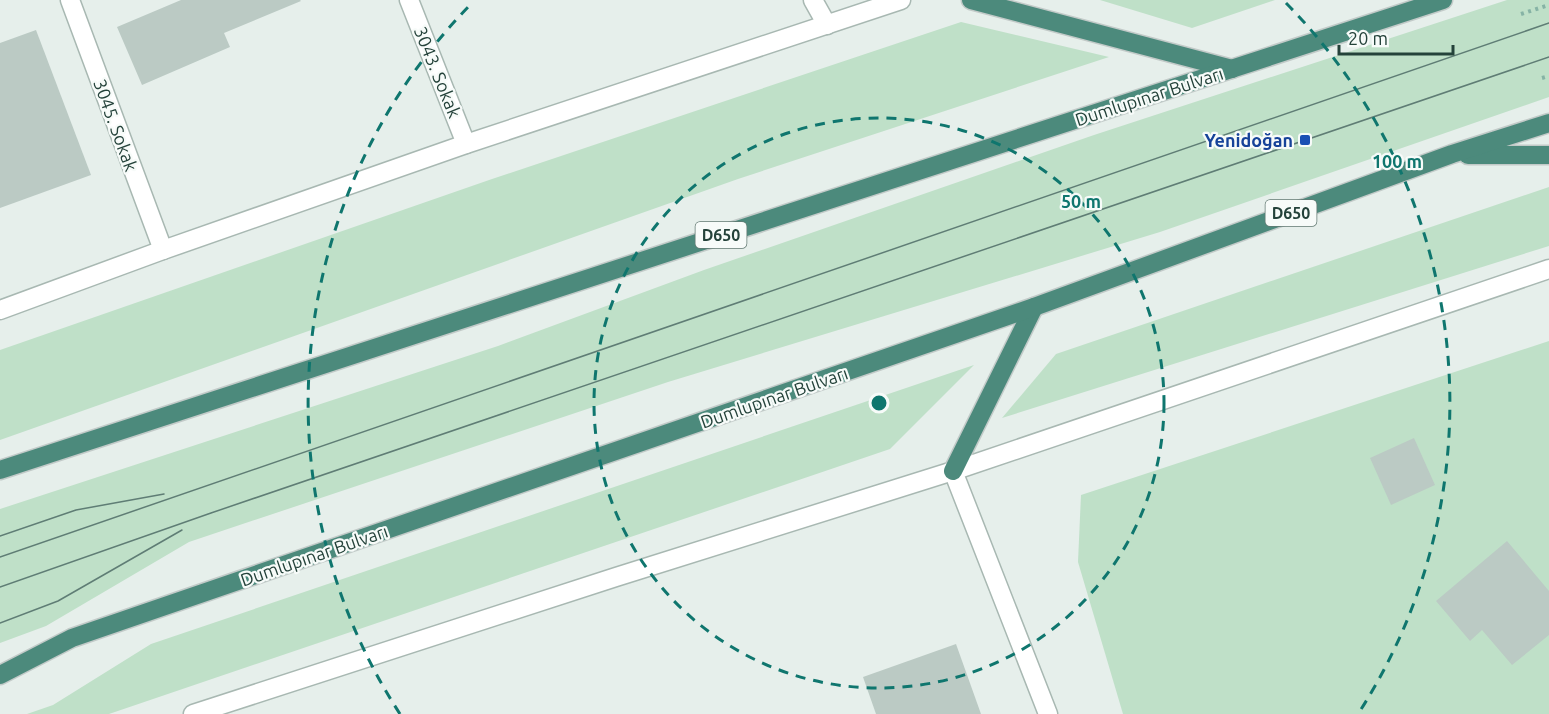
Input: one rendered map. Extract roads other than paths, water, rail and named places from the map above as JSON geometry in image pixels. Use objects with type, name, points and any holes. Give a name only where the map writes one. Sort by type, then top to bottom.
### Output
[{"type":"highway","points":[[971,0],[1232,69]]},
{"type":"highway","name":"Dumlupınar Bulvarı","points":[[0,470],[1443,0]]},
{"type":"highway","name":"Dumlupınar Bulvarı","points":[[0,675],[72,638],[1034,307],[1452,154],[1549,123]]},
{"type":"highway","points":[[1452,154],[1549,155]]},
{"type":"highway","points":[[953,471],[1034,307]]},
{"type":"street","name":"3045. Sokak","points":[[70,0],[163,250]]},
{"type":"street","name":"3043. Sokak","points":[[409,0],[466,144]]},
{"type":"street","points":[[813,0],[827,25]]},
{"type":"street","points":[[0,310],[163,250],[466,144],[901,0]]},
{"type":"street","points":[[192,714],[953,471],[1549,269]]},
{"type":"street","points":[[953,471],[1048,714]]},
{"type":"tram line","points":[[0,557],[1549,23]]},
{"type":"tram line","points":[[0,587],[1549,57]]},
{"type":"tram line","points":[[0,536],[76,510],[164,494]]},
{"type":"tram line","points":[[0,623],[58,601],[182,530]]},
{"type":"place","name":"Yenidoğan","points":[[1305,140]]}]
